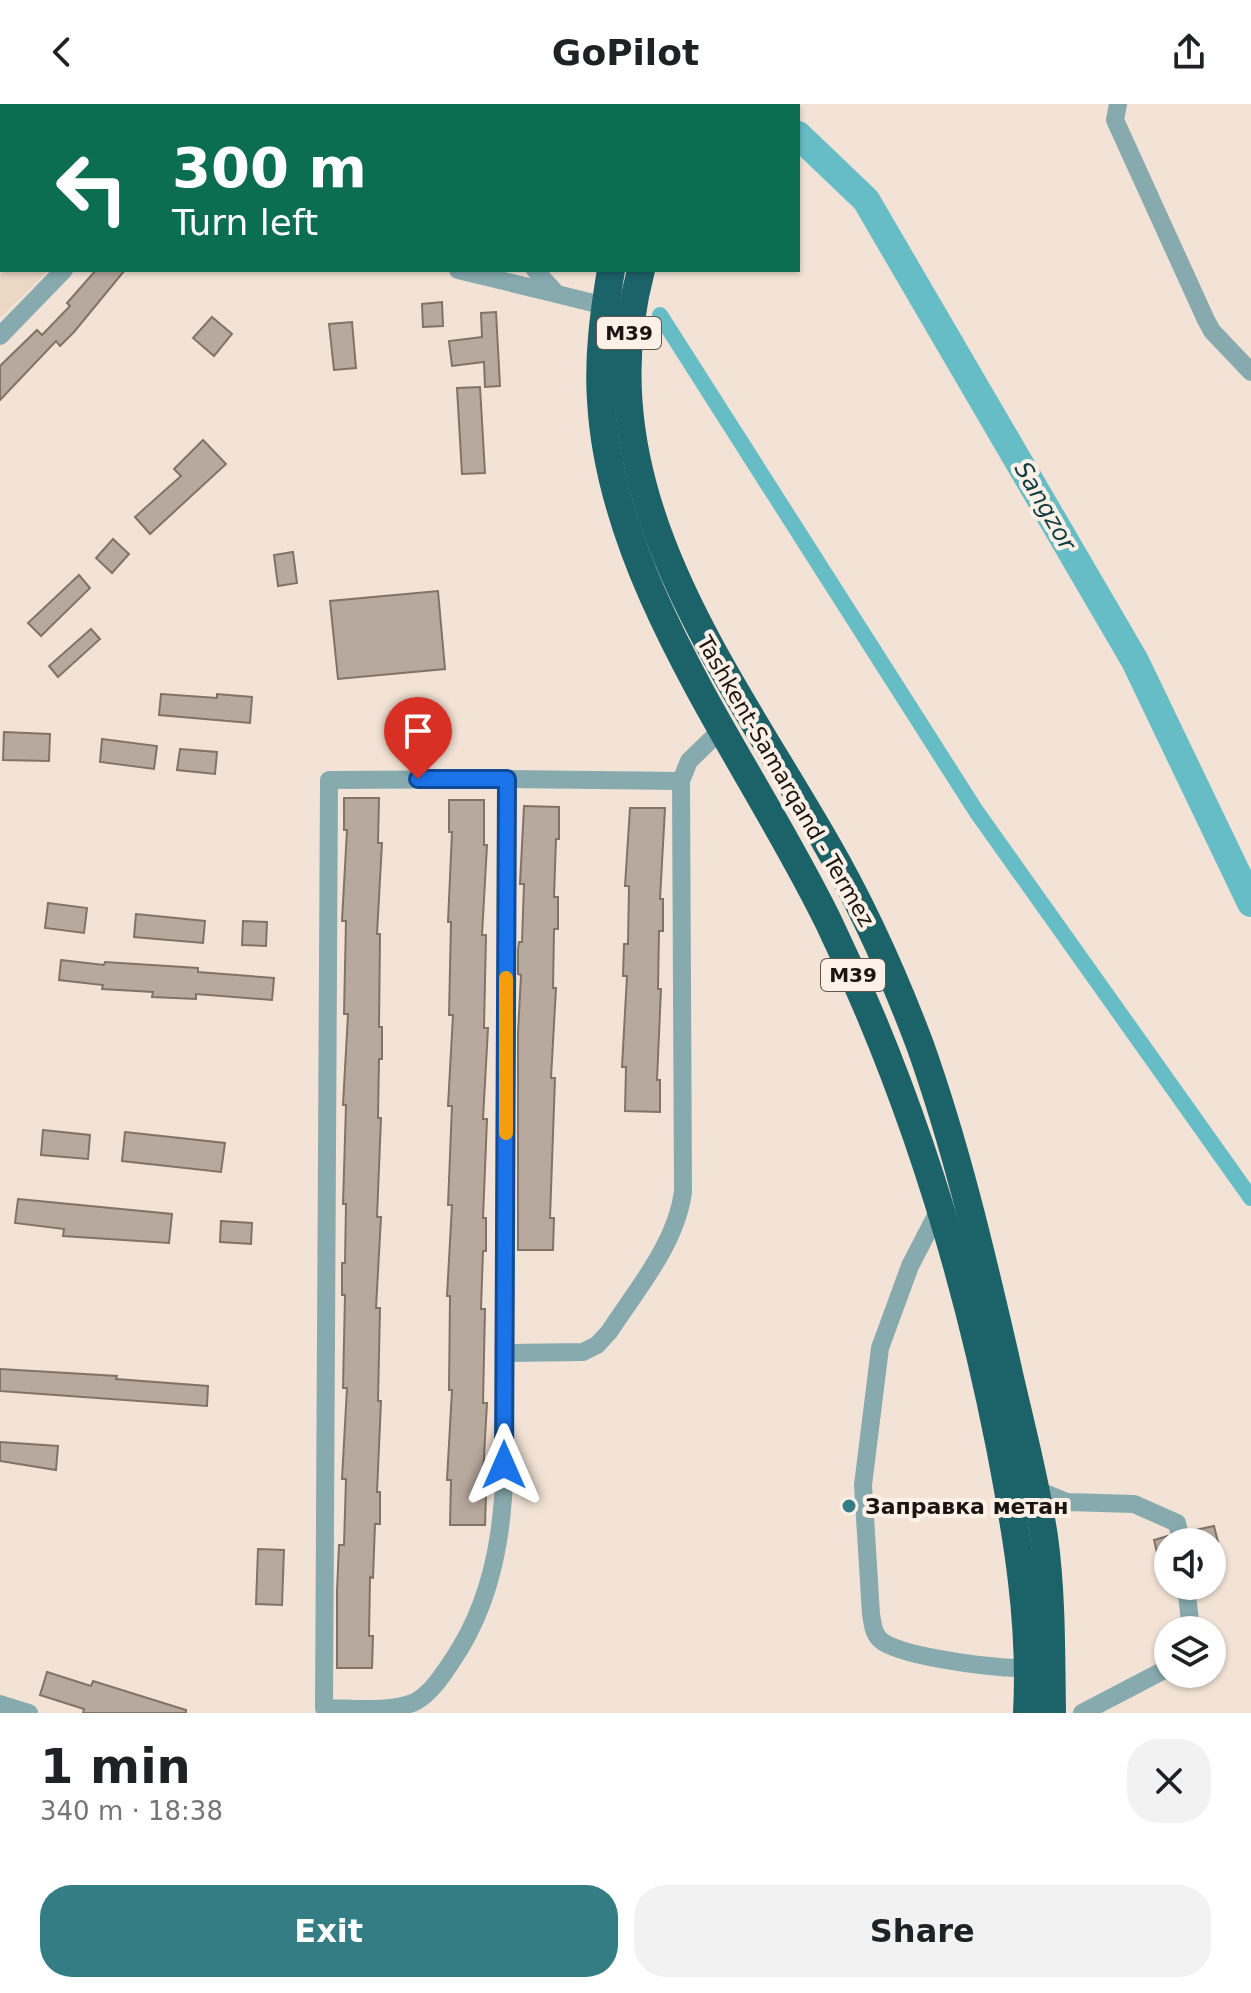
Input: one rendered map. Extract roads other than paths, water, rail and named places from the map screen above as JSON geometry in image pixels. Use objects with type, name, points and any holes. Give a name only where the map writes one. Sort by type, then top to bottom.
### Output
[{"type":"highway","name":"Tashkent-Samarqand - Termez","points":[[611,272],[600,357],[601,403],[621,505],[640,564],[669,629],[799,866],[874,1020],[907,1103],[941,1206],[989,1392],[1019,1544],[1029,1668],[1027,1713]]},
{"type":"highway","name":"Tashkent-Samarqand - Termez","points":[[641,272],[631,316],[627,396],[644,496],[692,616],[829,847],[874,937],[919,1044],[988,1282],[1035,1489],[1049,1586],[1052,1713]]},
{"type":"highway","points":[[799,866],[801,854],[807,847],[820,844],[829,847]]},
{"type":"street","points":[[1118,104],[1115,120],[1202,311],[1212,331],[1251,372]]},
{"type":"street","points":[[0,336],[62,272]]},
{"type":"street","points":[[466,272],[605,306]]},
{"type":"street","points":[[537,272],[557,294]]},
{"type":"street","points":[[505,1353],[583,1352],[597,1345],[609,1332],[672,1234],[680,1213],[683,1192],[681,781],[689,761],[723,728]]},
{"type":"street","points":[[507,779],[504,1465],[499,1548],[489,1589],[463,1644],[436,1684],[415,1702],[388,1709],[324,1708],[329,780],[507,779],[681,781]]},
{"type":"street","points":[[941,1206],[910,1266],[880,1348],[863,1485],[871,1614],[875,1633],[882,1641],[901,1650],[1004,1669],[1029,1668]]},
{"type":"street","points":[[1035,1489],[1067,1502],[1134,1504],[1177,1523],[1178,1528]]},
{"type":"street","points":[[1082,1713],[1154,1675]]},
{"type":"street","points":[[0,1704],[29,1713]]},
{"type":"waterway","name":"Sangzor","points":[[800,137],[866,200],[1135,661],[1251,903]]},
{"type":"waterway","points":[[660,315],[976,811],[1251,1198]]},
{"type":"place","name":"Заправка метан","points":[[849,1506]]}]
